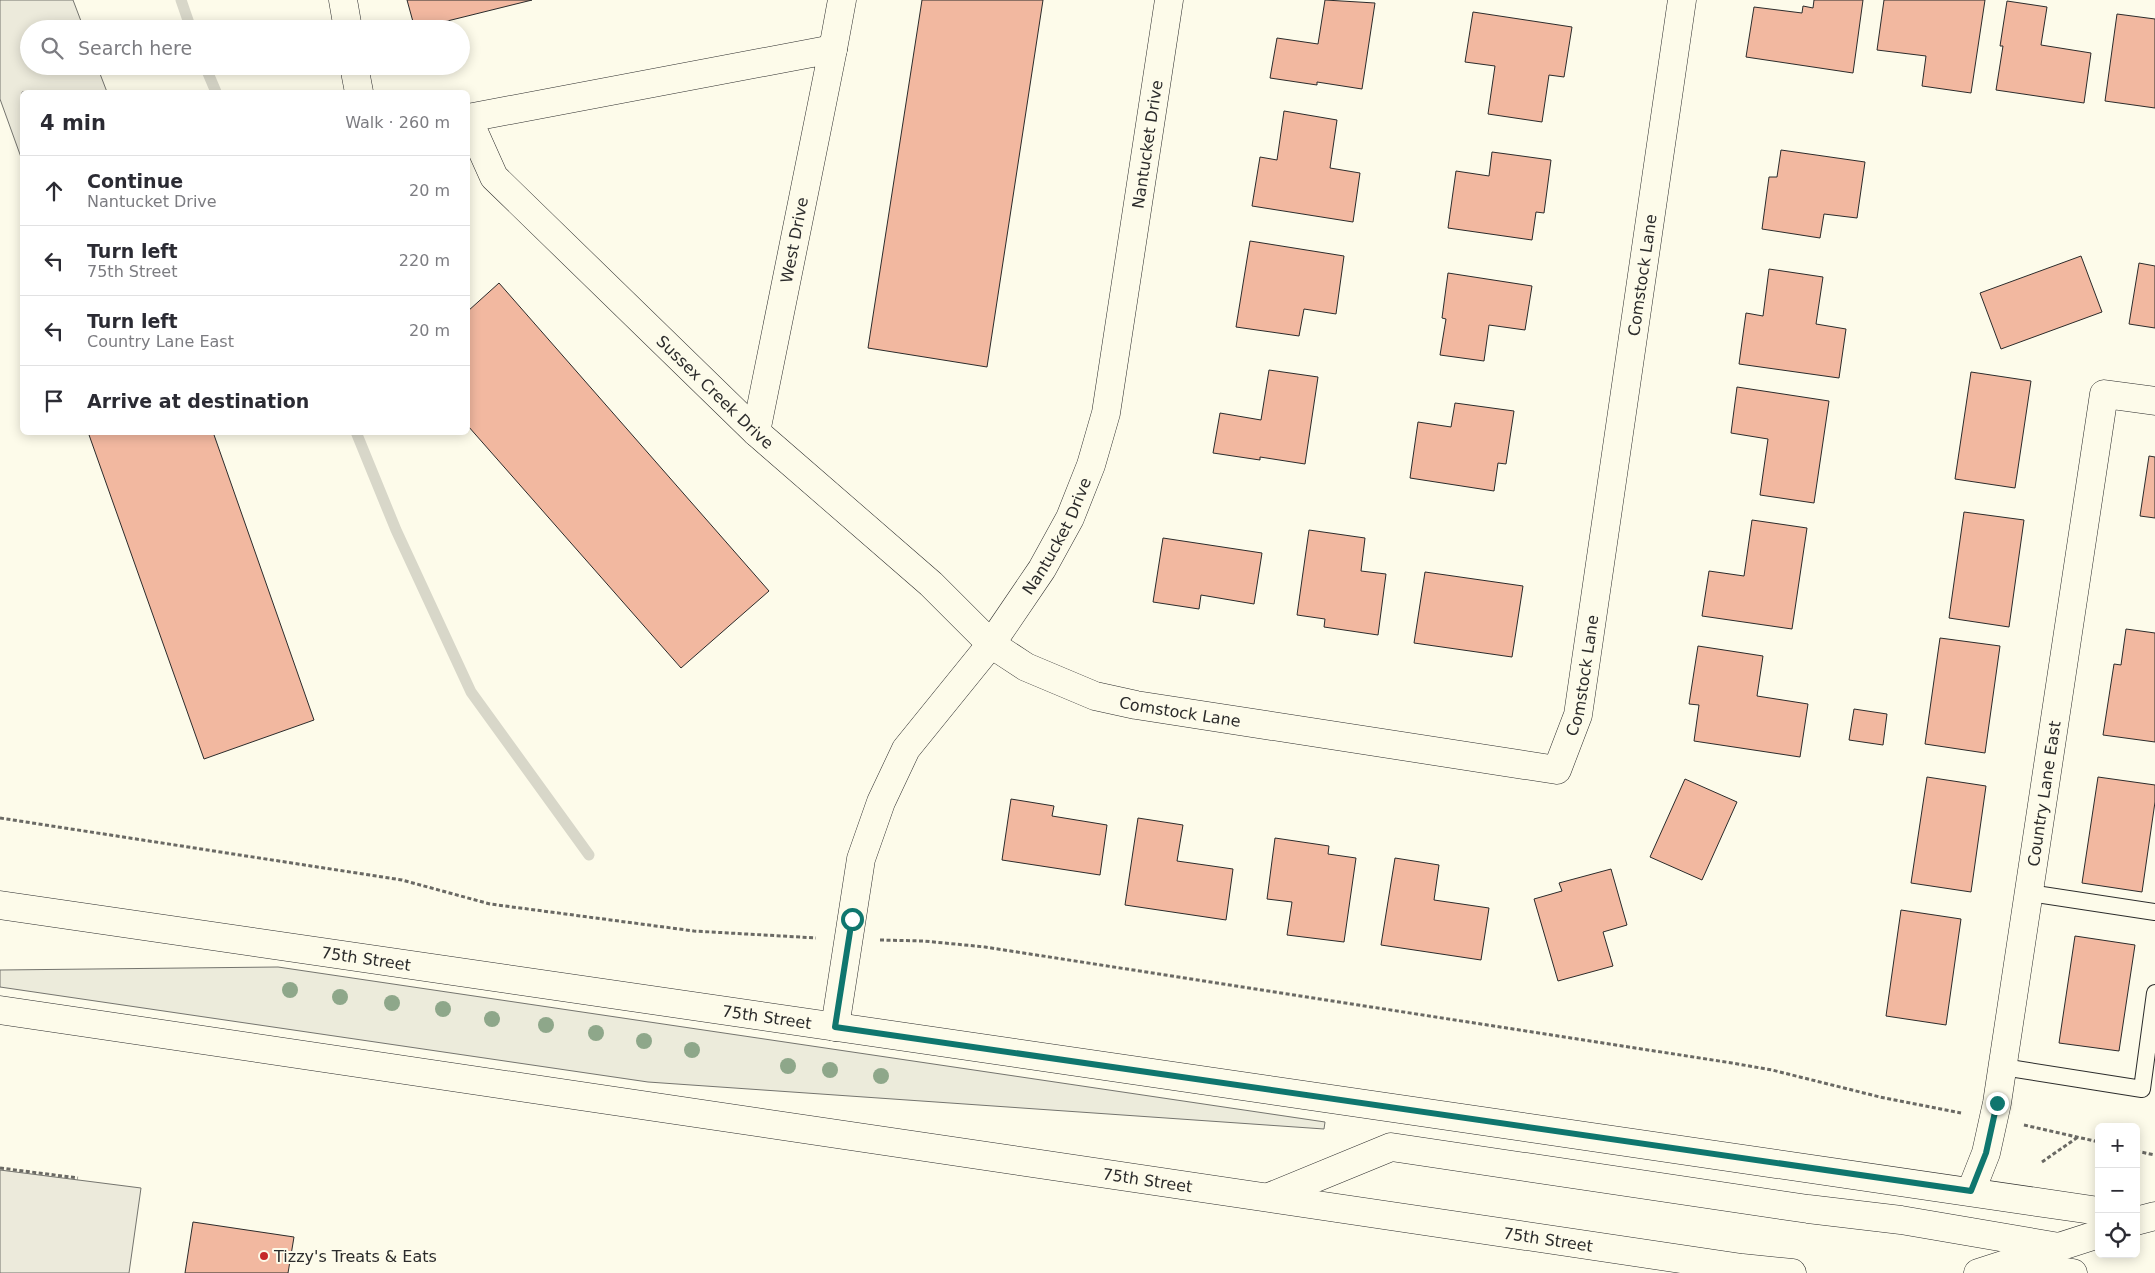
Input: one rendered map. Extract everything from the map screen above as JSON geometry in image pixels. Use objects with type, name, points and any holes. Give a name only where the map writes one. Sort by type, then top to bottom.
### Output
[{"type":"street","points":[[343,0],[346,20]]},
{"type":"street","name":"West Drive","points":[[756,432],[842,0]]},
{"type":"street","name":"Nantucket Drive","points":[[835,1027],[861,859],[881,802],[906,749],[991,644],[1042,569],[1070,518],[1091,465],[1106,413],[1169,0]]},
{"type":"street","name":"Comstock Lane","points":[[991,644],[1026,667],[1095,696],[1136,705],[1557,770],[1578,715],[1682,0]]},
{"type":"street","points":[[470,119],[832,49]]},
{"type":"street","points":[[356,75],[359,90]]},
{"type":"street","name":"Sussex Creek Drive","points":[[470,123],[494,177],[756,432],[931,584],[991,644]]},
{"type":"street","name":"Country Lane East","points":[[1971,1191],[1986,1153],[1995,1119],[2104,394],[2155,401]]},
{"type":"street","name":"75th Street","points":[[0,904],[2095,1210]]},
{"type":"street","name":"75th Street","points":[[0,1010],[1742,1268],[1792,1273]]},
{"type":"street","points":[[1269,1197],[1391,1147],[1799,1208],[1901,1220],[2059,1247]]},
{"type":"street","points":[[1978,1273],[2095,1235]]},
{"type":"street","points":[[2007,1264],[2072,1273]]},
{"type":"lane","points":[[2030,893],[2155,912]]},
{"type":"lane","points":[[2003,1067],[2142,1089],[2155,993]]},
{"type":"path","points":[[0,818],[402,880],[500,906],[694,931],[819,938]]},
{"type":"path","points":[[879,940],[924,941],[985,948],[1722,1061],[1772,1070],[1880,1097],[1963,1113]]},
{"type":"path","points":[[2018,1124],[2095,1141]]},
{"type":"path","points":[[2042,1162],[2078,1137]]},
{"type":"path","points":[[2140,1152],[2155,1155]]},
{"type":"path","points":[[0,1168],[78,1178]]},
{"type":"shaded area","points":[[0,0],[73,0],[81,20],[20,20],[20,75],[100,75],[106,90],[20,90],[20,154],[0,99]]},
{"type":"shaded area","points":[[278,967],[1325,1122],[1324,1129],[648,1082],[0,987],[0,970]]},
{"type":"shaded area","points":[[0,1170],[141,1188],[129,1273],[0,1273]]},
{"type":"building","points":[[407,0],[532,0],[451,20],[413,20]]},
{"type":"building","points":[[922,0],[1043,0],[987,367],[868,348]]},
{"type":"building","points":[[1325,0],[1375,3],[1362,89],[1317,82],[1317,85],[1270,78],[1277,38],[1318,44]]},
{"type":"building","points":[[1814,0],[1863,0],[1853,73],[1746,57],[1754,7],[1802,13],[1803,6],[1813,8]]},
{"type":"building","points":[[1884,0],[1985,0],[1971,93],[1922,86],[1926,56],[1877,50]]},
{"type":"building","points":[[2007,1],[2047,7],[2041,45],[2091,53],[2084,103],[1996,90],[2003,46],[2000,46]]},
{"type":"building","points":[[1473,12],[1572,27],[1564,77],[1549,75],[1542,122],[1488,114],[1495,66],[1465,62]]},
{"type":"building","points":[[2117,14],[2155,19],[2155,108],[2105,101]]},
{"type":"building","points":[[1284,111],[1337,120],[1330,168],[1360,173],[1353,222],[1252,206],[1260,157],[1277,160]]},
{"type":"building","points":[[1781,150],[1865,162],[1857,218],[1824,214],[1820,238],[1762,229],[1769,177],[1777,177]]},
{"type":"building","points":[[1492,152],[1551,160],[1544,213],[1536,212],[1532,240],[1448,228],[1456,171],[1489,176]]},
{"type":"building","points":[[1250,241],[1344,256],[1336,314],[1304,309],[1299,336],[1236,327]]},
{"type":"building","points":[[2081,256],[2102,312],[2001,349],[1980,293]]},
{"type":"building","points":[[2139,263],[2155,266],[2155,328],[2129,324]]},
{"type":"building","points":[[1769,269],[1823,277],[1816,324],[1846,329],[1839,378],[1739,364],[1746,313],[1763,316]]},
{"type":"building","points":[[1448,273],[1532,286],[1525,330],[1489,325],[1484,361],[1440,355],[1446,319],[1442,318]]},
{"type":"building","points":[[499,283],[769,591],[681,668],[470,428],[470,309]]},
{"type":"building","points":[[1269,370],[1318,377],[1305,464],[1260,457],[1260,460],[1213,453],[1220,413],[1261,420]]},
{"type":"building","points":[[1971,372],[2031,381],[2015,488],[1955,479]]},
{"type":"building","points":[[1737,387],[1829,401],[1814,503],[1760,495],[1768,439],[1731,433]]},
{"type":"building","points":[[1455,403],[1514,411],[1506,464],[1498,463],[1494,491],[1410,478],[1418,422],[1451,427]]},
{"type":"building","points":[[89,435],[214,435],[314,720],[204,759]]},
{"type":"building","points":[[2149,456],[2155,457],[2155,518],[2140,516]]},
{"type":"building","points":[[1964,512],[2024,520],[2009,627],[1949,618]]},
{"type":"building","points":[[1752,520],[1807,528],[1792,629],[1702,616],[1709,571],[1744,576]]},
{"type":"building","points":[[1309,530],[1365,538],[1361,571],[1386,574],[1378,635],[1324,627],[1325,619],[1297,615]]},
{"type":"building","points":[[1163,538],[1262,553],[1254,604],[1201,595],[1199,609],[1153,602]]},
{"type":"building","points":[[1425,572],[1523,586],[1512,657],[1414,643]]},
{"type":"building","points":[[2126,629],[2155,633],[2155,742],[2103,735],[2114,664],[2121,665]]},
{"type":"building","points":[[1940,638],[2000,646],[1985,753],[1925,744]]},
{"type":"building","points":[[1698,646],[1763,656],[1757,696],[1808,704],[1800,757],[1694,741],[1699,705],[1689,704]]},
{"type":"building","points":[[1854,709],[1887,714],[1883,745],[1849,740]]},
{"type":"building","points":[[1927,777],[1986,786],[1971,892],[1911,883]]},
{"type":"building","points":[[2098,777],[2155,785],[2155,802],[2142,892],[2082,883]]},
{"type":"building","points":[[1685,779],[1737,802],[1702,880],[1650,857]]},
{"type":"building","points":[[1011,799],[1054,806],[1052,816],[1107,825],[1100,875],[1002,860]]},
{"type":"building","points":[[1138,818],[1183,825],[1177,861],[1233,869],[1226,920],[1125,905]]},
{"type":"building","points":[[1275,838],[1329,846],[1328,854],[1356,858],[1344,942],[1287,935],[1292,902],[1267,899]]},
{"type":"building","points":[[1395,858],[1439,865],[1434,900],[1489,908],[1481,960],[1381,945]]},
{"type":"building","points":[[1611,869],[1627,925],[1603,932],[1613,966],[1558,981],[1534,899],[1562,891],[1559,883]]},
{"type":"building","points":[[1901,910],[1961,919],[1946,1025],[1886,1016]]},
{"type":"building","points":[[2075,936],[2135,945],[2119,1051],[2059,1043]]},
{"type":"building","points":[[193,1222],[294,1237],[288,1273],[185,1273]]},
{"type":"waterway","points":[[181,0],[188,20]]},
{"type":"waterway","points":[[209,75],[215,90]]},
{"type":"waterway","points":[[357,435],[396,530],[471,692],[589,855]]},
{"type":"place","name":"Tizzy's Treats & Eats","points":[[264,1256]]},
{"type":"route","points":[[852,919],[835,1027],[1971,1191],[1986,1153],[1997,1103]]}]
